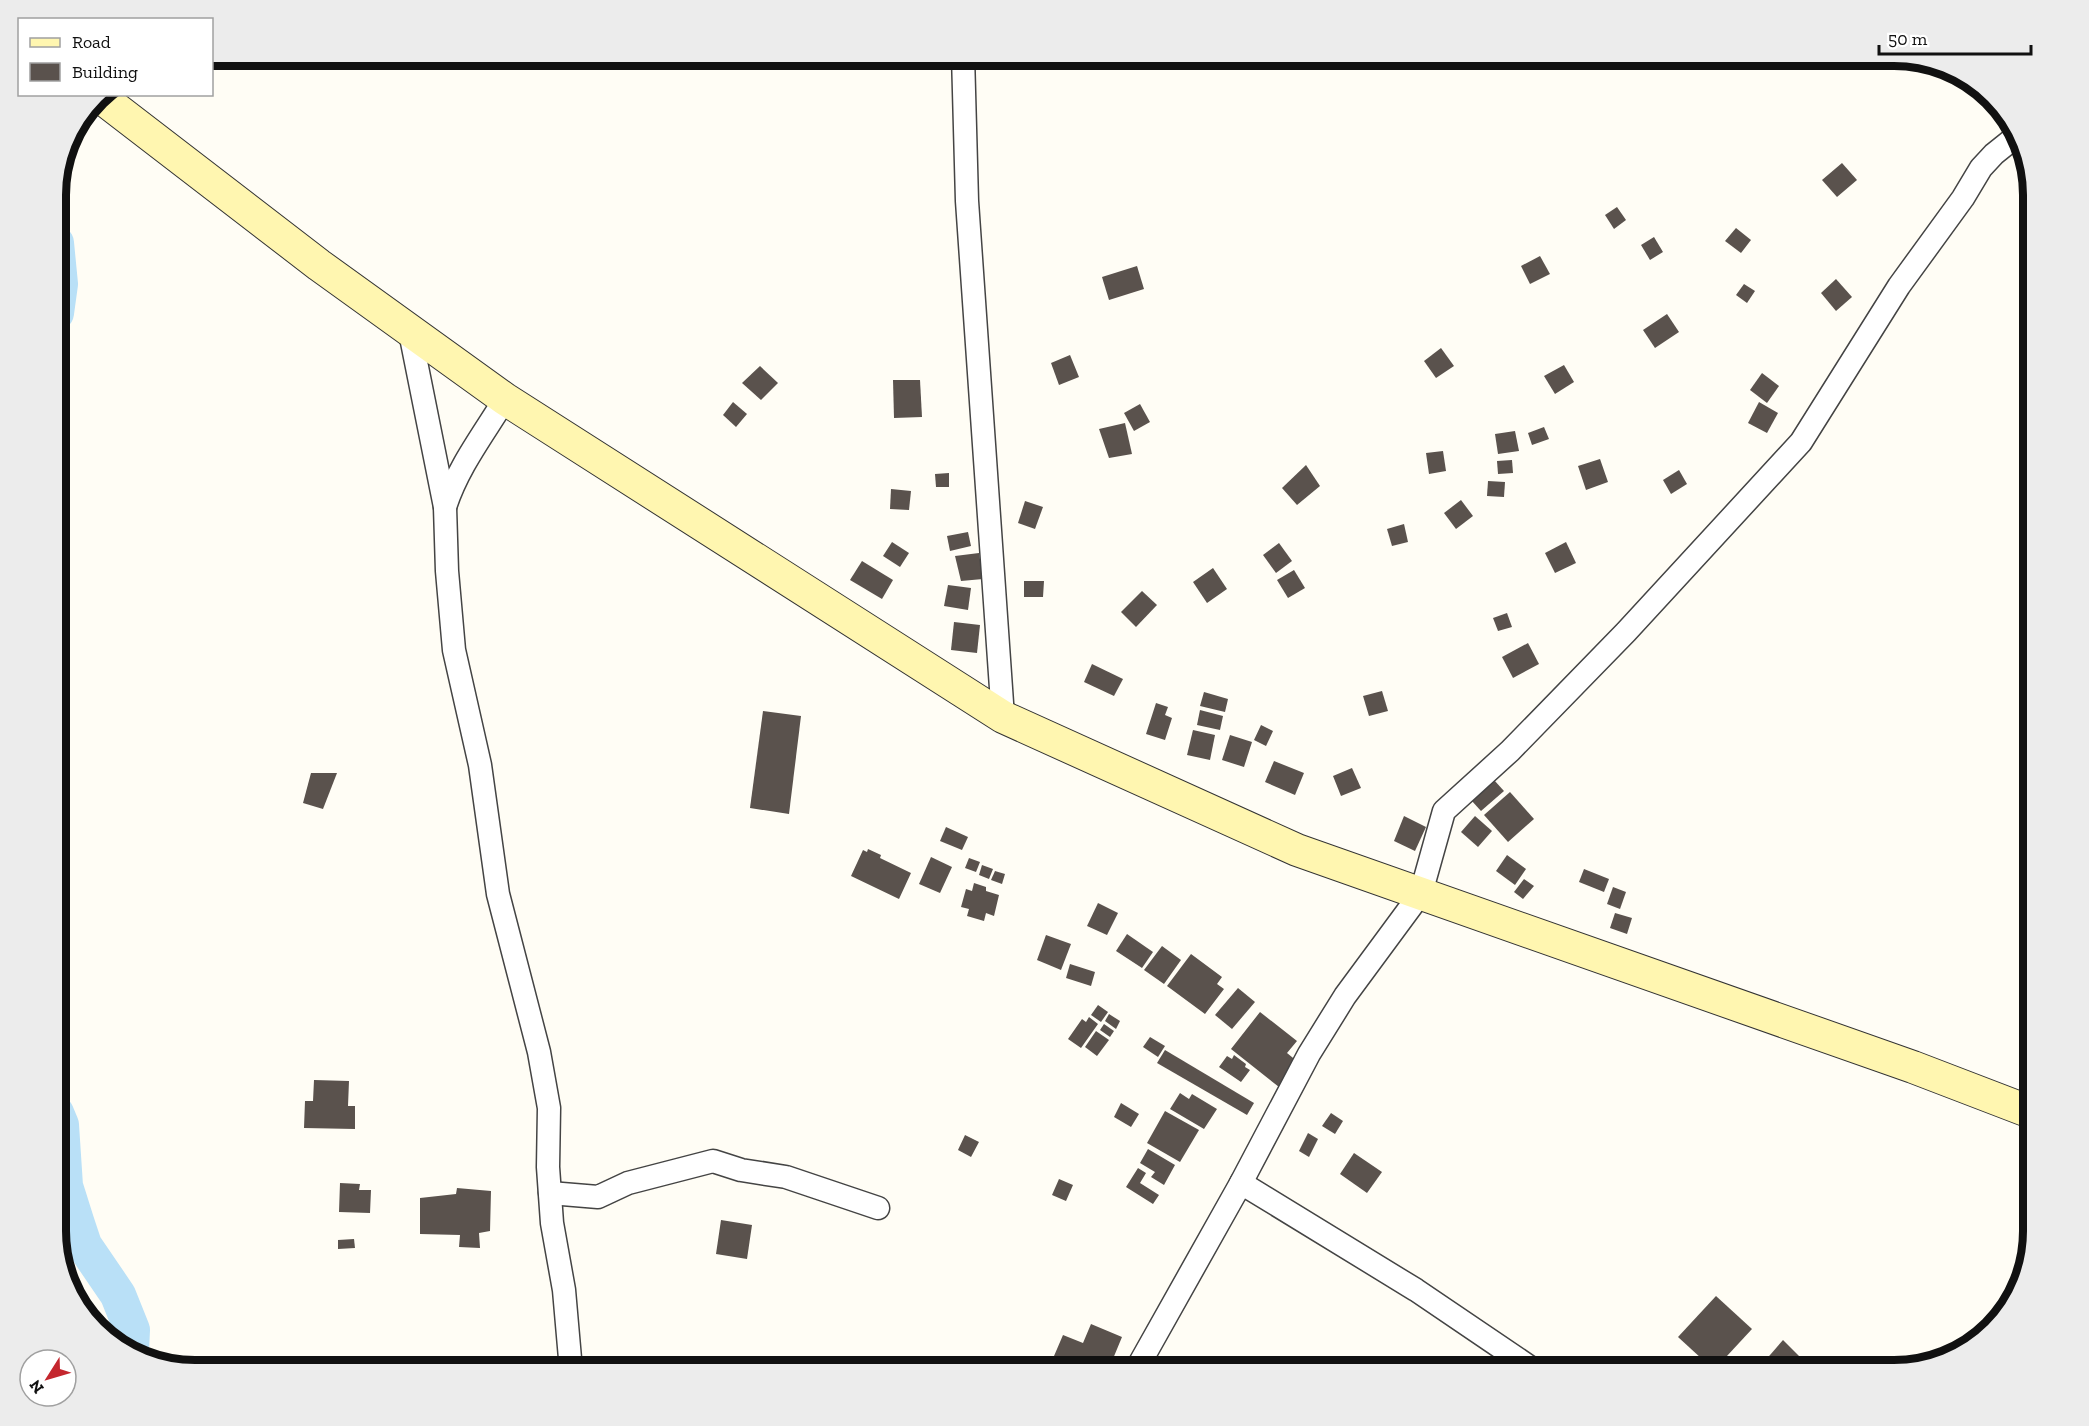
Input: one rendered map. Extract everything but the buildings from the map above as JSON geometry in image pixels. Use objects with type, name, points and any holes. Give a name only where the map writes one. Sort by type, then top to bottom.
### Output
[{"type":"street","points":[[963,66],[967,201],[1003,717]]},
{"type":"street","points":[[107,102],[319,265],[505,399],[1003,717],[1297,850],[1913,1067],[2023,1109]]},
{"type":"street","points":[[1142,1360],[1241,1183],[1309,1054],[1345,996],[1421,893],[1444,811],[1510,751],[1802,442],[1899,286],[1982,168],[2011,141]]},
{"type":"street","points":[[410,332],[445,507],[447,571],[454,650],[480,765],[498,894],[539,1052],[549,1108],[548,1167],[552,1223],[564,1290],[570,1360]]},
{"type":"street","points":[[445,507],[465,460],[505,399]]},
{"type":"street","points":[[550,1193],[598,1197],[628,1183],[713,1161],[741,1170],[786,1177],[878,1208]]},
{"type":"street","points":[[1241,1183],[1416,1290],[1518,1360]]},
{"type":"waterway","points":[[66,1189],[84,1245],[118,1295],[132,1330],[131,1343]]}]
